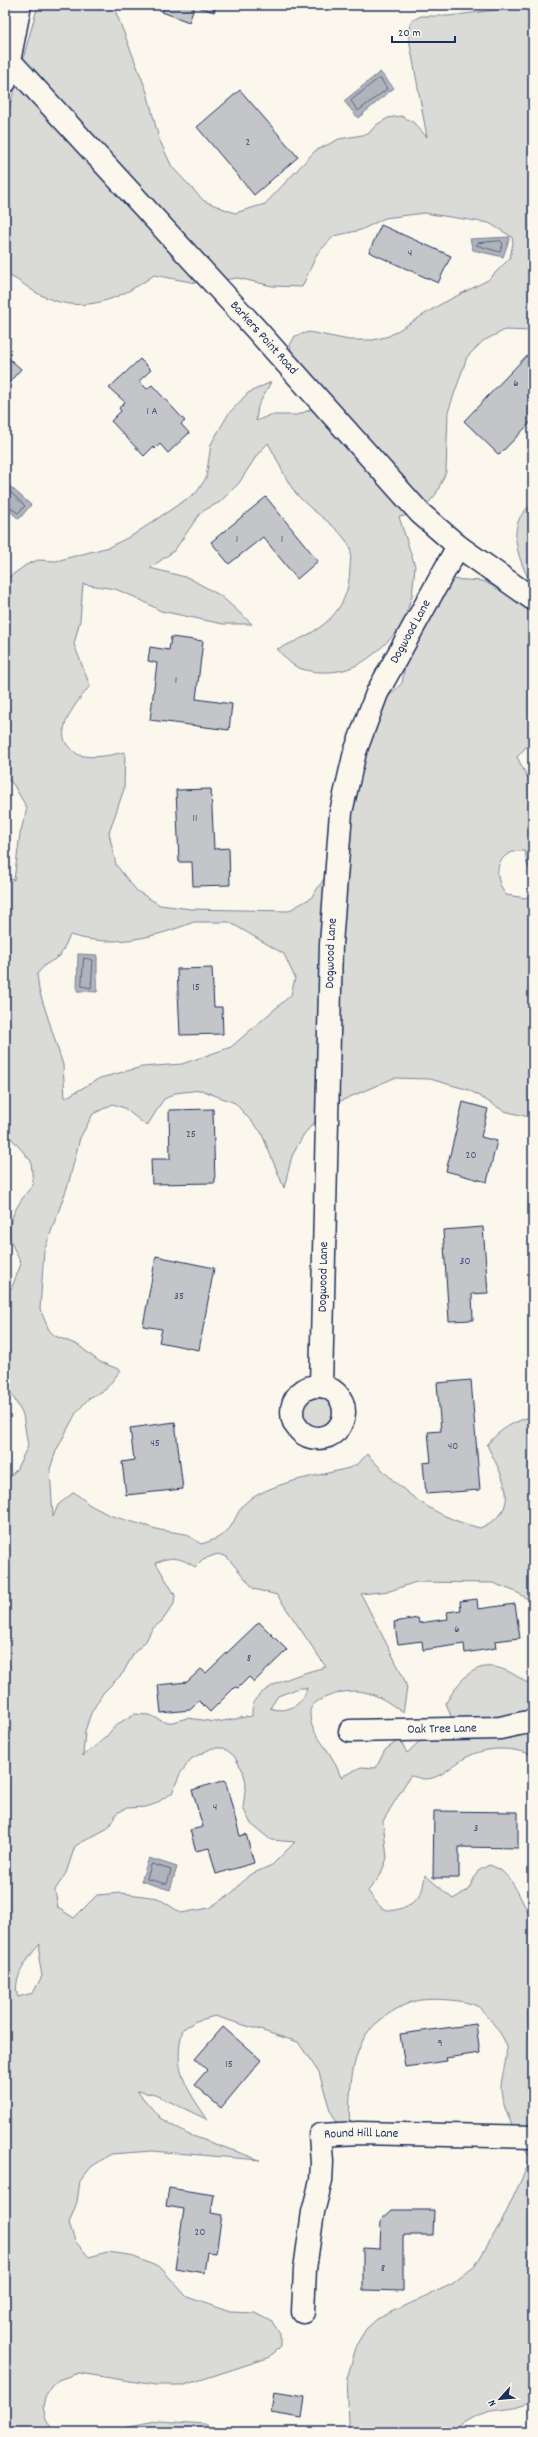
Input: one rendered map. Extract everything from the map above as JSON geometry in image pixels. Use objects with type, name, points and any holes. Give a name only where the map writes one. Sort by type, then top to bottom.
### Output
[{"type":"street","points":[[5,82],[20,5]]},
{"type":"street","name":"Barkers Point Road","points":[[9,60],[254,326],[376,467],[420,513],[458,546],[531,595]]},
{"type":"street","name":"Dogwood Lane","points":[[321,1386],[331,944],[341,812],[355,752],[377,692],[458,546]]},
{"type":"street","name":"Oak Tree Lane","points":[[350,1730],[500,1728],[533,1721]]},
{"type":"street","name":"Round Hill Lane","points":[[303,2312],[305,2269],[313,2212],[321,2181],[322,2162],[320,2135],[358,2133],[533,2137]]},
{"type":"shaded area","points":[[38,5],[113,5],[147,92],[159,139],[172,167],[204,201],[235,213],[265,204],[315,151],[339,139],[368,134],[376,125],[388,118],[401,116],[413,122],[427,137],[408,33],[411,21],[421,16],[449,16],[533,5],[533,331],[505,330],[483,341],[467,357],[448,412],[446,472],[436,494],[420,513],[399,517],[415,566],[412,596],[406,614],[436,599],[449,579],[483,581],[533,607],[533,746],[526,747],[517,757],[533,788],[533,875],[527,864],[525,851],[515,851],[508,854],[502,859],[498,872],[501,887],[506,895],[526,898],[533,892],[533,1118],[504,1111],[469,1090],[430,1079],[394,1078],[329,1106],[304,1134],[292,1156],[284,1188],[261,1132],[235,1103],[201,1090],[175,1093],[163,1100],[147,1126],[124,1108],[113,1104],[93,1114],[80,1138],[68,1185],[44,1251],[40,1309],[49,1330],[55,1336],[78,1345],[100,1362],[121,1370],[105,1390],[89,1398],[76,1413],[56,1451],[50,1469],[53,1517],[58,1505],[74,1492],[90,1505],[109,1515],[160,1530],[186,1534],[201,1544],[215,1539],[225,1533],[231,1526],[242,1506],[261,1493],[285,1483],[349,1468],[359,1463],[367,1454],[405,1491],[431,1509],[462,1523],[480,1528],[494,1520],[502,1512],[506,1502],[506,1492],[499,1469],[487,1445],[507,1427],[533,1416],[533,1602],[516,1592],[493,1583],[416,1582],[390,1591],[361,1594],[403,1676],[407,1688],[403,1713],[383,1699],[364,1692],[355,1691],[334,1694],[322,1699],[313,1705],[310,1710],[312,1727],[329,1753],[341,1777],[361,1767],[376,1768],[385,1750],[400,1739],[407,1753],[423,1738],[452,1719],[446,1703],[454,1690],[471,1672],[480,1668],[490,1667],[501,1669],[514,1674],[527,1683],[533,1671],[533,1755],[507,1749],[482,1751],[465,1758],[436,1777],[425,1779],[410,1776],[383,1821],[387,1858],[380,1876],[368,1891],[382,1908],[387,1910],[397,1910],[408,1906],[419,1896],[425,1875],[453,1899],[468,1890],[478,1871],[489,1865],[497,1868],[509,1879],[530,1916],[533,1908],[533,1993],[528,2008],[528,2023],[533,2055],[533,2396],[523,2405],[510,2409],[490,2411],[475,2416],[463,2423],[453,2432],[347,2432],[349,2423],[347,2378],[358,2342],[366,2329],[377,2319],[452,2284],[475,2266],[503,2219],[531,2159],[505,2109],[501,2091],[506,2059],[506,2046],[504,2040],[496,2027],[477,2006],[458,2001],[434,1999],[413,2002],[396,2009],[372,2027],[363,2040],[354,2065],[350,2091],[349,2144],[330,2110],[319,2073],[298,2042],[215,2016],[196,2021],[183,2029],[179,2056],[183,2078],[193,2098],[208,2120],[156,2095],[137,2091],[160,2118],[187,2134],[260,2160],[152,2151],[111,2154],[91,2167],[80,2181],[77,2202],[69,2223],[75,2241],[89,2257],[107,2252],[129,2255],[161,2268],[187,2297],[230,2312],[255,2313],[272,2322],[280,2333],[280,2346],[268,2358],[185,2385],[155,2385],[79,2373],[58,2380],[46,2394],[43,2407],[46,2420],[57,2432],[5,2432],[5,1683],[8,1676],[5,1663],[5,1482],[16,1470],[28,1446],[23,1415],[5,1382],[5,1296],[12,1287],[21,1264],[11,1241],[10,1225],[19,1203],[33,1185],[31,1161],[5,1131],[5,877],[14,880],[20,834],[27,808],[13,784],[5,777],[5,580],[26,565],[38,560],[56,561],[109,547],[133,535],[197,492],[206,478],[211,444],[229,413],[248,393],[271,382],[258,406],[256,421],[270,415],[297,415],[322,405],[292,357],[290,345],[295,336],[309,332],[349,340],[373,340],[389,336],[441,304],[488,280],[510,258],[513,243],[512,237],[489,223],[424,213],[385,218],[361,230],[334,236],[317,254],[302,287],[272,286],[238,278],[196,283],[154,275],[129,291],[116,297],[89,304],[60,302],[40,295],[16,279],[5,274],[5,123]],"holes":[[[268,443],[295,492],[306,504],[339,532],[350,547],[351,552],[348,585],[344,599],[337,611],[317,629],[292,643],[277,649],[290,662],[301,669],[315,672],[335,672],[347,669],[369,658],[405,623],[408,647],[402,683],[386,699],[337,796],[332,867],[311,898],[288,911],[191,909],[160,905],[137,891],[116,865],[109,833],[124,789],[125,752],[91,757],[79,755],[70,748],[65,741],[65,725],[69,716],[90,686],[74,644],[80,620],[83,584],[115,589],[137,598],[161,611],[223,624],[252,624],[221,596],[189,578],[150,568],[174,551],[201,512],[220,502],[239,483],[257,455]],[[194,922],[229,922],[284,954],[295,978],[291,995],[231,1047],[182,1064],[142,1067],[100,1078],[65,1098],[63,1065],[39,990],[37,974],[45,965],[60,956],[70,935],[86,939],[117,941],[148,937]],[[218,1554],[227,1557],[254,1589],[277,1595],[326,1667],[287,1679],[268,1689],[254,1701],[252,1706],[252,1716],[217,1722],[187,1718],[173,1722],[164,1722],[150,1715],[134,1714],[116,1725],[105,1738],[83,1756],[85,1731],[91,1713],[103,1693],[123,1673],[134,1653],[146,1641],[152,1629],[162,1621],[174,1604],[175,1595],[156,1563],[172,1558],[185,1561],[195,1567],[203,1559]],[[299,1688],[307,1688],[302,1699],[293,1707],[288,1709],[276,1710],[270,1708],[278,1696]],[[212,1748],[224,1748],[234,1756],[243,1771],[246,1783],[243,1808],[251,1824],[271,1840],[295,1842],[272,1865],[249,1875],[233,1892],[209,1908],[181,1913],[158,1898],[121,1893],[97,1895],[74,1918],[58,1908],[55,1890],[66,1873],[75,1846],[108,1828],[117,1813],[127,1808],[146,1807],[155,1804],[172,1793],[180,1774],[191,1759]],[[40,1944],[39,1959],[42,1976],[33,1993],[18,1997],[16,1990],[19,1975],[26,1961]]]},
{"type":"shaded area","points":[[533,504],[533,587],[519,556],[516,544],[516,533],[518,522],[524,512]]},
{"type":"shaded area","points":[[314,1393],[322,1393],[332,1398],[336,1405],[336,1419],[332,1426],[322,1431],[314,1431],[304,1426],[302,1423],[299,1416],[299,1408],[304,1398],[307,1396]]},
{"type":"shaded area","points":[[160,2421],[205,2424],[220,2432],[118,2432],[128,2427]]},
{"type":"water","points":[[380,72],[394,88],[358,118],[344,101]]},
{"type":"water","points":[[510,237],[503,257],[473,250],[470,239]]},
{"type":"water","points":[[5,482],[31,505],[19,519],[5,507]]},
{"type":"water","points":[[78,954],[97,955],[97,992],[77,991]]},
{"type":"water","points":[[149,1858],[177,1867],[170,1890],[141,1881]]},
{"type":"building","points":[[165,5],[217,5],[214,12],[195,6],[189,22],[162,12]]},
{"type":"building","points":[[240,90],[298,157],[254,195],[197,127]]},
{"type":"building","points":[[381,225],[451,256],[438,283],[369,252]]},
{"type":"building","points":[[533,349],[533,420],[499,455],[464,421]]},
{"type":"building","points":[[5,355],[21,369],[5,387]]},
{"type":"building","points":[[140,359],[151,370],[139,381],[147,389],[152,385],[185,421],[181,424],[189,433],[168,453],[160,444],[155,449],[153,447],[144,456],[111,421],[121,411],[119,408],[125,402],[109,388]]},
{"type":"building","points":[[266,497],[318,561],[297,579],[263,537],[229,564],[211,542]]},
{"type":"building","points":[[171,637],[203,641],[196,699],[232,704],[229,730],[150,720],[157,663],[148,661],[150,647],[169,650]]},
{"type":"building","points":[[211,789],[214,849],[229,848],[230,885],[193,886],[192,862],[179,862],[176,790]]},
{"type":"building","points":[[212,968],[214,1007],[222,1007],[223,1034],[180,1035],[177,969]]},
{"type":"building","points":[[463,1102],[488,1109],[481,1137],[497,1141],[487,1182],[446,1171]]},
{"type":"building","points":[[213,1109],[215,1183],[152,1184],[151,1159],[170,1159],[169,1110]]},
{"type":"building","points":[[483,1227],[488,1293],[472,1294],[473,1320],[449,1321],[443,1230]]},
{"type":"building","points":[[156,1256],[214,1268],[199,1350],[159,1342],[162,1329],[143,1326]]},
{"type":"building","points":[[471,1380],[480,1490],[426,1494],[423,1463],[431,1462],[428,1432],[441,1431],[437,1383]]},
{"type":"building","points":[[175,1422],[183,1489],[126,1495],[122,1462],[134,1460],[130,1428]]},
{"type":"building","points":[[477,1599],[478,1609],[515,1604],[520,1638],[495,1641],[496,1648],[465,1653],[464,1644],[423,1650],[422,1641],[398,1644],[394,1622],[418,1618],[419,1623],[448,1619],[447,1612],[461,1610],[460,1601]]},
{"type":"building","points":[[259,1622],[287,1650],[254,1682],[249,1677],[238,1688],[235,1687],[210,1712],[199,1701],[190,1710],[161,1713],[158,1685],[187,1682],[201,1669],[206,1673]]},
{"type":"building","points":[[225,1780],[240,1836],[246,1834],[254,1863],[216,1874],[209,1848],[196,1851],[190,1830],[203,1827],[192,1790]]},
{"type":"building","points":[[434,1811],[518,1812],[518,1848],[459,1847],[459,1878],[433,1878]]},
{"type":"building","points":[[476,2024],[480,2053],[446,2058],[447,2061],[405,2067],[400,2034]]},
{"type":"building","points":[[223,2027],[261,2060],[221,2108],[194,2085],[207,2070],[195,2059]]},
{"type":"building","points":[[169,2188],[214,2195],[211,2213],[222,2215],[216,2253],[207,2252],[204,2273],[175,2268],[184,2209],[166,2206]]},
{"type":"building","points":[[392,2210],[434,2210],[433,2235],[403,2235],[403,2291],[363,2290],[363,2248],[380,2249],[381,2220]]},
{"type":"building","points":[[274,2392],[305,2397],[302,2418],[271,2413]]}]
